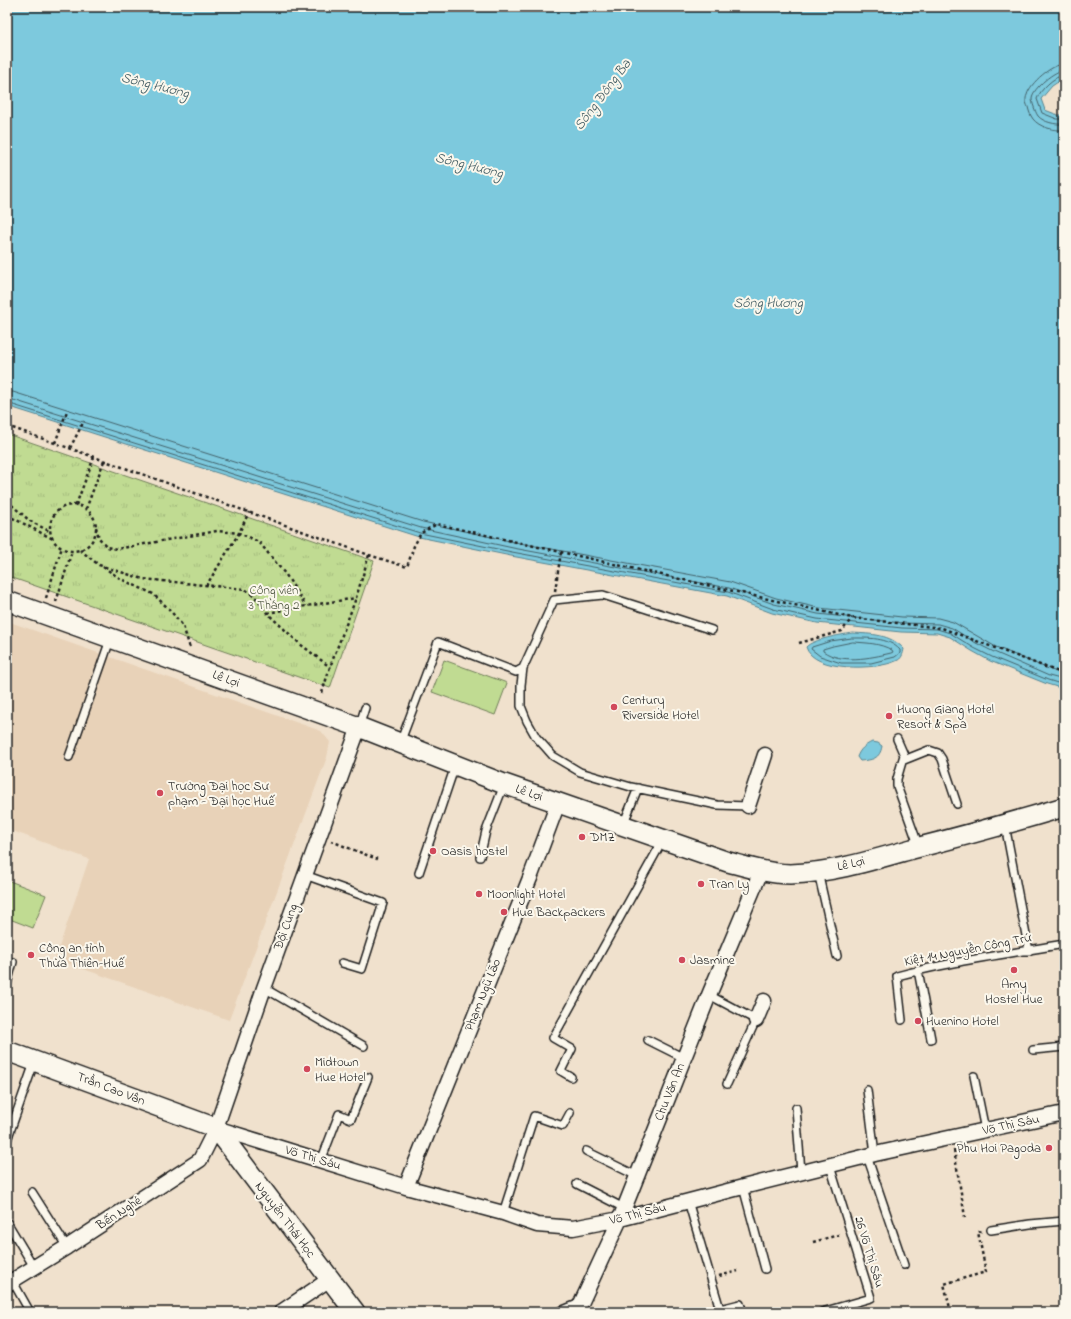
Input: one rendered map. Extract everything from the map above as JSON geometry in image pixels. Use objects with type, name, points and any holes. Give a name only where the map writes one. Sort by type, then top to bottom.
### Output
[{"type":"main road","name":"Lê Lợi","points":[[7,601],[359,727],[504,784],[663,840],[728,862],[761,871],[789,874],[818,872],[851,865],[1005,825],[1064,807]]},
{"type":"main road","name":"Trần Cao Vân","points":[[7,1051],[216,1128]]},
{"type":"main road","name":"Nguyễn Thái Học","points":[[216,1128],[355,1312]]},
{"type":"street","name":"Đội Cung","points":[[216,1128],[264,988],[359,727]]},
{"type":"street","points":[[748,806],[765,755]]},
{"type":"street","name":"Phạm Ngũ Lão","points":[[406,1187],[530,878],[558,803]]},
{"type":"street","name":"Chu Văn An","points":[[578,1308],[622,1214],[709,995],[761,871]]},
{"type":"street","points":[[756,1020],[764,1001]]},
{"type":"street","name":"Võ Thị Sáu","points":[[216,1128],[406,1187],[503,1213],[537,1225],[573,1228],[622,1214],[688,1201],[871,1155],[1064,1113]]},
{"type":"street","name":"Bến Nghé","points":[[9,1282],[67,1247],[200,1160],[216,1128]]},
{"type":"street","points":[[281,1312],[330,1279]]},
{"type":"lane","points":[[712,630],[603,595],[554,600],[523,668],[521,706],[536,737],[553,756],[580,772],[638,788],[717,805],[748,806]]},
{"type":"lane","points":[[69,757],[111,638]]},
{"type":"lane","points":[[400,743],[438,642],[516,672],[523,668]]},
{"type":"lane","points":[[359,727],[366,708]]},
{"type":"lane","points":[[896,739],[904,753],[904,760],[896,783],[920,847]]},
{"type":"lane","points":[[904,760],[929,750],[938,753],[942,759],[957,804]]},
{"type":"lane","points":[[419,873],[456,766]]},
{"type":"lane","points":[[480,857],[486,831],[504,784]]},
{"type":"lane","points":[[622,825],[638,788]]},
{"type":"lane","points":[[1005,825],[1029,950]]},
{"type":"lane","points":[[571,1077],[561,1071],[572,1049],[553,1038],[663,840]]},
{"type":"lane","points":[[818,872],[838,956]]},
{"type":"lane","points":[[305,875],[383,903],[362,969],[342,963]]},
{"type":"lane","name":"Kiệt 14 Nguyễn Công Trứ","points":[[902,1020],[896,976],[918,970],[986,957],[1064,944]]},
{"type":"lane","points":[[7,984],[13,962]]},
{"type":"lane","points":[[918,970],[930,1040]]},
{"type":"lane","points":[[264,988],[364,1046]]},
{"type":"lane","points":[[709,995],[756,1020],[727,1084]]},
{"type":"lane","points":[[648,1040],[684,1058]]},
{"type":"lane","points":[[1033,1050],[1064,1047]]},
{"type":"lane","points":[[7,1140],[35,1061]]},
{"type":"lane","points":[[974,1076],[985,1130]]},
{"type":"lane","points":[[321,1161],[339,1114],[351,1119],[368,1077]]},
{"type":"lane","points":[[867,1090],[871,1155],[904,1265]]},
{"type":"lane","points":[[796,1108],[802,1172]]},
{"type":"lane","points":[[503,1213],[534,1116],[563,1126],[570,1113]]},
{"type":"lane","points":[[586,1151],[637,1176]]},
{"type":"lane","name":"26 Võ Thị Sáu","points":[[822,1312],[871,1298],[830,1166]]},
{"type":"lane","points":[[577,1184],[622,1214]]},
{"type":"lane","points":[[743,1187],[765,1270]]},
{"type":"lane","points":[[32,1192],[67,1247]]},
{"type":"lane","points":[[688,1201],[720,1310],[740,1304],[743,1312]]},
{"type":"lane","points":[[991,1230],[1064,1221]]},
{"type":"lane","points":[[7,1222],[34,1267]]},
{"type":"lane","points":[[9,1282],[30,1312]]},
{"type":"lane","points":[[558,1312],[578,1308]]},
{"type":"path","points":[[55,443],[67,411]]},
{"type":"path","points":[[70,448],[84,421]]},
{"type":"path","points":[[7,426],[369,555],[407,567],[414,546],[421,533],[437,524],[852,618],[942,628],[1064,674]]},
{"type":"path","points":[[76,505],[94,457]]},
{"type":"path","points":[[86,509],[104,461]]},
{"type":"path","points":[[7,501],[30,521],[51,532]]},
{"type":"path","points":[[53,539],[51,532],[53,517],[58,511],[71,505],[76,505],[86,509],[95,520],[99,538],[107,547],[117,549],[217,531],[239,533],[259,542],[286,575],[306,606]]},
{"type":"path","points":[[206,586],[239,533],[249,512]]},
{"type":"path","points":[[7,515],[53,539],[58,545],[72,550],[80,550],[92,541],[96,527]]},
{"type":"path","points":[[46,598],[62,547]]},
{"type":"path","points":[[56,602],[72,550]]},
{"type":"path","points":[[80,550],[121,578],[153,594],[169,609],[183,626],[190,648]]},
{"type":"path","points":[[554,600],[561,552]]},
{"type":"path","points":[[322,693],[330,667],[356,598],[369,555]]},
{"type":"path","points":[[100,565],[143,578],[245,589],[256,598],[267,613],[300,644],[330,667]]},
{"type":"path","points":[[267,613],[356,598]]},
{"type":"path","points":[[799,643],[842,631],[852,618]]},
{"type":"path","points":[[320,836],[376,859]]},
{"type":"path","points":[[952,1137],[964,1217]]},
{"type":"path","points":[[951,1312],[944,1284],[986,1272],[978,1232],[991,1230]]},
{"type":"path","points":[[813,1242],[851,1232]]},
{"type":"path","points":[[711,1278],[738,1271]]},
{"type":"shaded area","name":"Trường Đại học Sư phạm - Đại học Huế","points":[[7,621],[321,731],[330,742],[327,757],[229,1020],[55,959],[89,859],[7,829]]},
{"type":"green space","name":"Công viên 3 Tháng 2","points":[[7,434],[374,561],[330,688],[7,576]]},
{"type":"green space","points":[[444,660],[507,683],[495,715],[432,692]]},
{"type":"green space","points":[[7,880],[46,895],[33,928],[7,918]]},
{"type":"water","name":"Sông Hương","points":[[7,7],[1064,7],[1064,78],[1052,86],[1041,99],[1045,110],[1058,115],[1064,115],[1064,689],[1047,684],[990,661],[950,637],[937,633],[901,632],[817,623],[772,613],[727,596],[511,556],[419,537],[7,406]]},
{"type":"water","points":[[852,633],[880,636],[893,640],[904,649],[903,654],[898,660],[887,664],[846,667],[820,661],[811,655],[806,647],[815,642],[834,636]]},
{"type":"water","points":[[872,742],[878,743],[882,746],[879,754],[875,758],[860,761],[857,757],[859,752]]},
{"type":"place","name":"Century Riverside Hotel","points":[[614,707]]},
{"type":"place","name":"Huong Giang Hotel Resort & Spa","points":[[889,716]]},
{"type":"place","name":"Trường Đại học Sư phạm - Đại học Huế","points":[[160,793]]},
{"type":"place","name":"DMZ","points":[[582,837]]},
{"type":"place","name":"Oasis hostel","points":[[433,851]]},
{"type":"place","name":"Tran Ly","points":[[701,884]]},
{"type":"place","name":"Moonlight Hotel","points":[[479,894]]},
{"type":"place","name":"Hue Backpackers","points":[[504,912]]},
{"type":"place","name":"Công an tỉnh Thừa Thiên-Huế","points":[[31,955]]},
{"type":"place","name":"Jasmine","points":[[682,960]]},
{"type":"place","name":"Amy Hostel Hue","points":[[1014,970]]},
{"type":"place","name":"Huenino Hotel","points":[[918,1021]]},
{"type":"place","name":"Midtown Hue Hotel","points":[[307,1069]]},
{"type":"place","name":"Phu Hoi Pagoda","points":[[1049,1148]]},
{"type":"water label","name":"Sông Đông Ba","points":[[603,95]]}]
